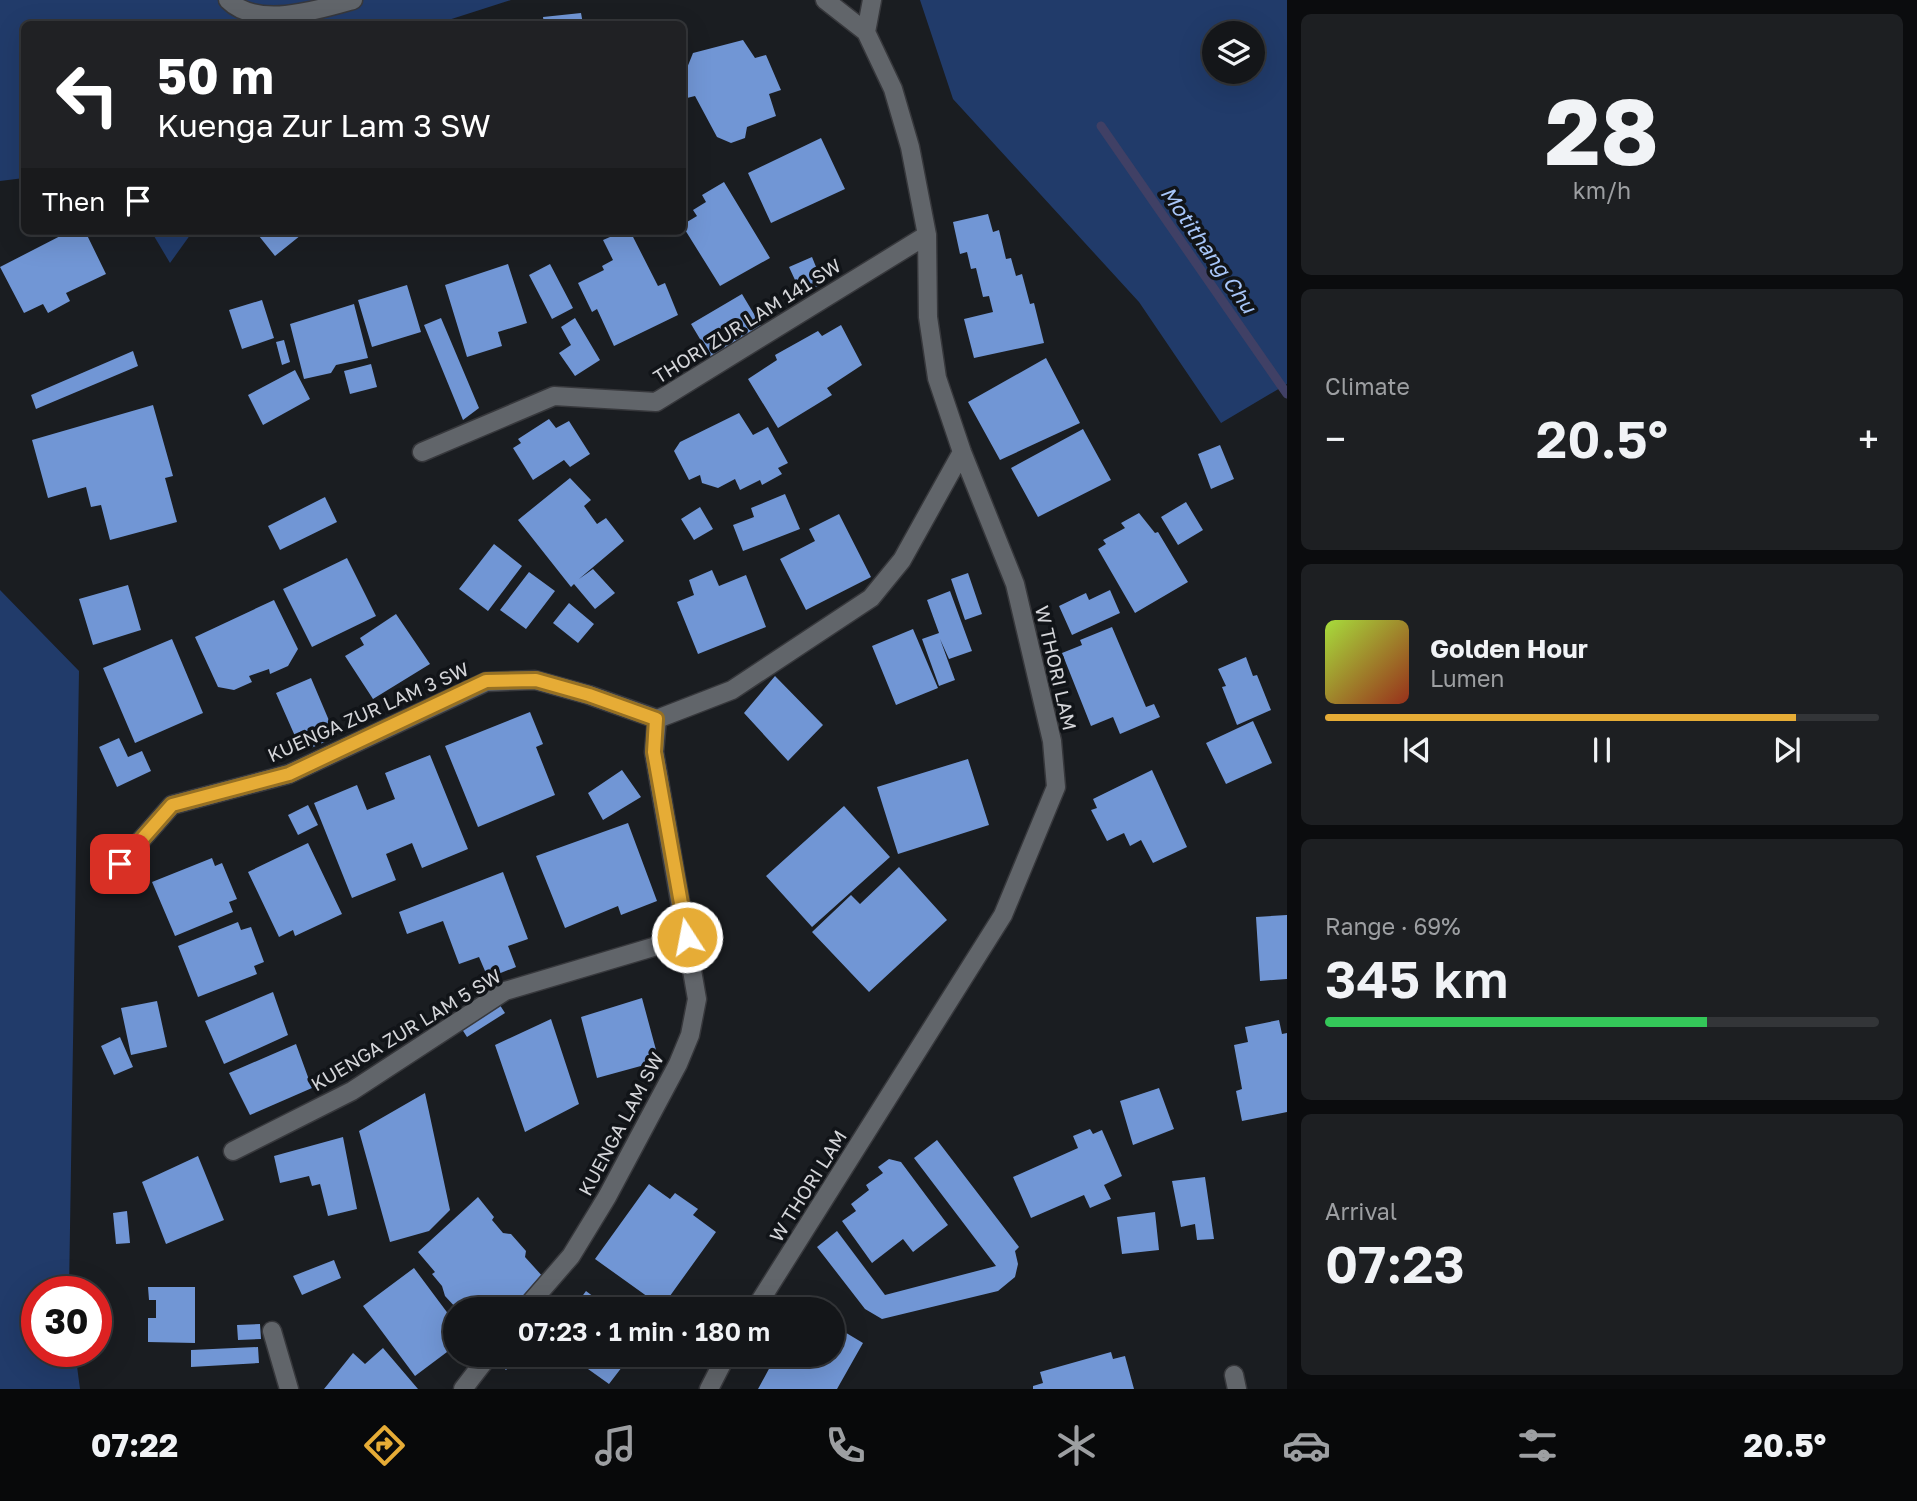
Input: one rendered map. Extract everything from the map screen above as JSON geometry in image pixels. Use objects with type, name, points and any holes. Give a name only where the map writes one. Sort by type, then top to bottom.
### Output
[{"type":"street","points":[[228,0],[237,9],[259,15],[286,13],[353,0]]},
{"type":"street","name":"W THORI LAM","points":[[763,1297],[1003,915],[1056,787],[1052,741],[1014,584],[962,452],[937,378],[928,317],[927,235],[910,147],[893,89],[866,32],[825,0]]},
{"type":"street","points":[[866,32],[872,0]]},
{"type":"street","name":"THORI ZUR LAM 141 SW","points":[[422,452],[554,396],[656,402],[927,235]]},
{"type":"street","points":[[656,719],[732,690],[871,598],[902,559],[962,452]]},
{"type":"street","name":"KUENGA ZUR LAM 3 SW","points":[[120,864],[172,805],[289,774],[486,681],[536,680],[589,695],[656,719]]},
{"type":"street","name":"KUENGA LAM SW","points":[[535,1297],[571,1256],[678,1064],[690,1035],[697,999],[654,752],[656,719]]},
{"type":"street","name":"KUENGA ZUR LAM 5 SW","points":[[233,1151],[352,1091],[505,991],[687,937]]},
{"type":"street","points":[[272,1331],[289,1389]]},
{"type":"street","points":[[463,1389],[479,1367]]},
{"type":"street","points":[[709,1389],[720,1367]]},
{"type":"shaded area","points":[[0,0],[511,0],[445,21],[21,21],[21,178],[0,181]]},
{"type":"shaded area","points":[[920,0],[1287,0],[1287,384],[1221,423],[1139,302],[953,99]]},
{"type":"shaded area","points":[[153,235],[190,235],[170,263]]},
{"type":"shaded area","points":[[0,590],[79,671],[69,1276],[21,1276],[21,1367],[77,1367],[80,1389],[0,1389]]},
{"type":"building","points":[[581,13],[582,21],[544,21],[543,17]]},
{"type":"building","points":[[743,40],[755,58],[766,55],[781,90],[769,94],[776,116],[747,127],[745,138],[731,143],[717,137],[695,96],[687,98],[686,69],[693,53]]},
{"type":"building","points":[[821,138],[845,189],[771,223],[748,173]]},
{"type":"building","points":[[724,182],[770,258],[720,286],[686,231],[686,223],[697,216],[693,210],[706,202],[702,195]]},
{"type":"building","points":[[988,214],[993,232],[999,230],[1006,259],[1011,258],[1016,276],[1022,274],[1030,304],[1034,303],[1044,343],[974,358],[964,319],[993,312],[989,296],[983,297],[976,268],[971,269],[967,252],[960,254],[953,222]]},
{"type":"building","points":[[62,235],[87,235],[106,274],[66,293],[70,301],[48,313],[43,304],[24,313],[0,267]]},
{"type":"building","points":[[258,235],[301,235],[275,256]]},
{"type":"building","points":[[615,235],[632,235],[658,286],[665,283],[678,315],[614,346],[597,309],[592,312],[578,283],[604,270],[602,266],[613,260],[603,240]]},
{"type":"building","points":[[812,257],[823,284],[801,293],[789,267]]},
{"type":"building","points":[[508,264],[527,323],[498,332],[502,346],[467,357],[445,285]]},
{"type":"building","points":[[550,264],[573,308],[552,319],[529,275]]},
{"type":"building","points":[[407,285],[421,332],[372,347],[358,300]]},
{"type":"building","points":[[742,294],[766,334],[715,364],[691,324]]},
{"type":"building","points":[[262,300],[274,338],[242,349],[229,310]]},
{"type":"building","points":[[354,304],[368,358],[336,365],[331,373],[304,379],[290,324]]},
{"type":"building","points":[[441,318],[479,408],[463,420],[424,325]]},
{"type":"building","points":[[575,318],[600,360],[575,376],[559,353],[571,345],[561,327]]},
{"type":"building","points":[[841,325],[862,365],[827,388],[832,395],[778,428],[748,379],[777,360],[775,355],[818,331],[822,336]]},
{"type":"building","points":[[284,340],[290,362],[282,365],[276,342]]},
{"type":"building","points":[[133,351],[138,366],[36,409],[31,395]]},
{"type":"building","points":[[1046,358],[1080,423],[1000,460],[968,402]]},
{"type":"building","points":[[371,364],[377,387],[350,394],[344,371]]},
{"type":"building","points":[[295,370],[310,399],[263,425],[248,395]]},
{"type":"building","points":[[153,405],[173,476],[165,478],[177,522],[110,540],[101,505],[91,507],[86,487],[48,498],[32,440]]},
{"type":"building","points":[[739,413],[753,435],[768,427],[788,463],[778,468],[782,474],[762,485],[760,480],[740,490],[735,479],[718,488],[702,483],[700,475],[689,480],[674,451],[680,442]]},
{"type":"building","points":[[549,419],[556,428],[569,421],[590,454],[570,467],[564,460],[533,480],[513,448],[521,443],[518,439]]},
{"type":"building","points":[[1083,429],[1111,480],[1038,517],[1011,468]]},
{"type":"building","points":[[1220,445],[1234,479],[1211,489],[1198,454]]},
{"type":"building","points":[[570,478],[591,500],[584,506],[597,524],[606,518],[624,541],[579,579],[593,569],[615,593],[595,609],[574,584],[571,587],[518,520]]},
{"type":"building","points":[[785,494],[800,529],[743,551],[733,525],[754,517],[751,508]]},
{"type":"building","points":[[325,497],[337,522],[280,550],[268,526]]},
{"type":"building","points":[[1186,502],[1203,530],[1178,545],[1161,517]]},
{"type":"building","points":[[700,507],[713,529],[694,540],[681,519]]},
{"type":"building","points":[[1139,513],[1155,533],[1158,532],[1188,582],[1135,613],[1098,549],[1106,544],[1103,540],[1125,528],[1121,523]]},
{"type":"building","points":[[839,514],[871,577],[806,610],[780,559],[815,541],[809,529]]},
{"type":"building","points":[[494,544],[522,566],[488,611],[459,589]]},
{"type":"building","points":[[347,558],[376,616],[312,647],[283,589]]},
{"type":"building","points":[[712,570],[719,586],[746,575],[766,627],[698,654],[677,602],[694,595],[689,580]]},
{"type":"building","points":[[529,572],[555,591],[526,629],[500,610]]},
{"type":"building","points":[[968,573],[982,614],[965,620],[951,579]]},
{"type":"building","points":[[128,585],[141,630],[93,645],[79,599]]},
{"type":"building","points":[[1110,590],[1120,613],[1072,635],[1059,606],[1086,593],[1089,600]]},
{"type":"building","points":[[950,591],[972,651],[949,659],[940,639],[955,680],[939,686],[922,639],[939,633],[927,600]]},
{"type":"building","points":[[274,600],[298,649],[288,666],[270,674],[269,669],[249,676],[252,682],[234,690],[218,687],[195,637]]},
{"type":"building","points":[[569,603],[594,624],[578,643],[553,623]]},
{"type":"building","points":[[396,614],[430,664],[373,699],[345,656],[364,645],[360,638]]},
{"type":"building","points":[[1112,627],[1146,707],[1154,704],[1160,717],[1120,734],[1113,717],[1091,726],[1062,653],[1082,645],[1080,640]]},
{"type":"building","points":[[913,629],[938,688],[896,705],[872,646]]},
{"type":"building","points":[[172,639],[203,713],[135,743],[103,668]]},
{"type":"building","points":[[1246,657],[1253,676],[1257,675],[1271,710],[1237,725],[1222,687],[1226,686],[1218,669]]},
{"type":"building","points":[[775,676],[823,725],[788,761],[744,713]]},
{"type":"building","points":[[311,678],[336,737],[302,752],[276,693]]},
{"type":"building","points":[[530,712],[543,744],[536,747],[555,795],[478,827],[445,746]]},
{"type":"building","points":[[1253,721],[1272,763],[1226,784],[1206,743]]},
{"type":"building","points":[[119,738],[128,757],[142,751],[151,771],[117,787],[99,747]]},
{"type":"building","points":[[430,755],[468,849],[422,868],[412,843],[386,854],[396,880],[352,898],[314,803],[357,785],[367,810],[395,799],[385,773]]},
{"type":"building","points":[[968,759],[989,825],[898,854],[877,787]]},
{"type":"building","points":[[622,770],[641,797],[603,820],[588,793]]},
{"type":"building","points":[[1152,770],[1187,847],[1153,863],[1141,840],[1130,846],[1124,833],[1107,841],[1091,810],[1097,808],[1093,799]]},
{"type":"building","points":[[308,805],[318,825],[298,835],[288,815]]},
{"type":"building","points":[[844,806],[890,857],[812,927],[766,876]]},
{"type":"building","points":[[628,823],[657,901],[621,915],[618,906],[565,928],[536,856]]},
{"type":"building","points":[[308,843],[342,914],[295,936],[293,930],[279,937],[248,872]]},
{"type":"building","points":[[212,858],[215,866],[222,863],[237,899],[229,902],[233,912],[175,936],[152,882]]},
{"type":"building","points":[[899,867],[947,920],[869,992],[812,932],[851,895],[860,904]]},
{"type":"building","points":[[503,872],[528,939],[508,946],[516,967],[488,978],[479,957],[459,964],[443,921],[407,934],[399,912]]},
{"type":"building","points":[[1287,915],[1287,979],[1260,981],[1256,917]]},
{"type":"building","points":[[238,922],[241,930],[251,927],[264,962],[254,966],[257,974],[198,997],[178,946]]},
{"type":"building","points":[[273,992],[288,1035],[224,1064],[205,1021]]},
{"type":"building","points":[[642,998],[659,1061],[597,1078],[581,1017]]},
{"type":"building","points":[[496,999],[505,1013],[467,1037],[458,1023]]},
{"type":"building","points":[[157,1001],[167,1047],[131,1055],[121,1008]]},
{"type":"building","points":[[551,1019],[579,1104],[525,1132],[495,1045]]},
{"type":"building","points":[[1279,1020],[1282,1034],[1287,1033],[1287,1112],[1242,1121],[1236,1091],[1242,1089],[1234,1045],[1248,1042],[1245,1027]]},
{"type":"building","points":[[120,1037],[133,1067],[114,1075],[101,1046]]},
{"type":"building","points":[[296,1044],[312,1088],[250,1115],[229,1073]]},
{"type":"building","points":[[1159,1088],[1174,1129],[1133,1145],[1120,1101]]},
{"type":"building","points":[[425,1093],[450,1210],[429,1231],[390,1242],[359,1131]]},
{"type":"building","points":[[1090,1129],[1093,1134],[1102,1130],[1122,1176],[1104,1185],[1111,1199],[1090,1208],[1084,1195],[1031,1218],[1013,1177],[1078,1148],[1073,1136]]},
{"type":"building","points":[[343,1137],[357,1209],[328,1216],[320,1184],[312,1186],[309,1176],[280,1183],[274,1156]]},
{"type":"building","points":[[937,1140],[1019,1247],[1015,1251],[1018,1264],[1015,1277],[998,1291],[882,1319],[865,1309],[817,1247],[837,1231],[885,1295],[996,1266],[914,1158]]},
{"type":"building","points":[[198,1156],[224,1220],[166,1244],[142,1182]]},
{"type":"building","points":[[889,1159],[901,1162],[948,1225],[913,1252],[903,1239],[872,1263],[842,1221],[856,1211],[851,1204],[869,1190],[866,1185],[883,1173],[878,1167]]},
{"type":"building","points":[[1205,1177],[1214,1239],[1197,1240],[1195,1224],[1181,1227],[1172,1181]]},
{"type":"building","points":[[649,1184],[670,1199],[675,1193],[698,1209],[693,1215],[716,1232],[669,1297],[648,1297],[595,1259]]},
{"type":"building","points":[[478,1197],[494,1217],[492,1220],[503,1233],[511,1234],[526,1251],[525,1257],[544,1278],[525,1297],[446,1297],[442,1286],[432,1274],[435,1272],[418,1252]]},
{"type":"building","points":[[127,1211],[130,1243],[116,1244],[113,1213]]},
{"type":"building","points":[[1155,1212],[1159,1250],[1122,1254],[1117,1217]]},
{"type":"building","points":[[334,1260],[341,1278],[302,1295],[293,1276]]},
{"type":"building","points":[[414,1268],[443,1307],[443,1355],[415,1376],[363,1306]]},
{"type":"building","points":[[148,1287],[195,1287],[195,1343],[148,1342],[148,1318],[156,1318],[156,1300],[149,1300]]},
{"type":"building","points":[[586,1291],[594,1297],[582,1297]]},
{"type":"building","points":[[260,1324],[261,1339],[238,1340],[237,1325]]},
{"type":"building","points":[[845,1332],[863,1343],[837,1389],[758,1389],[770,1367],[845,1367]]},
{"type":"building","points":[[258,1347],[259,1363],[191,1367],[191,1350]]},
{"type":"building","points":[[383,1348],[418,1389],[324,1389],[353,1353],[365,1364]]},
{"type":"building","points":[[1111,1352],[1113,1359],[1125,1356],[1134,1389],[1033,1389],[1033,1386],[1043,1383],[1040,1372]]},
{"type":"building","points":[[585,1367],[622,1367],[609,1384]]},
{"type":"waterway","name":"Motithang Chu","points":[[1101,126],[1287,394]]},
{"type":"route","points":[[120,864],[172,805],[289,774],[486,681],[536,680],[589,695],[656,719],[654,752],[687,937]]}]
